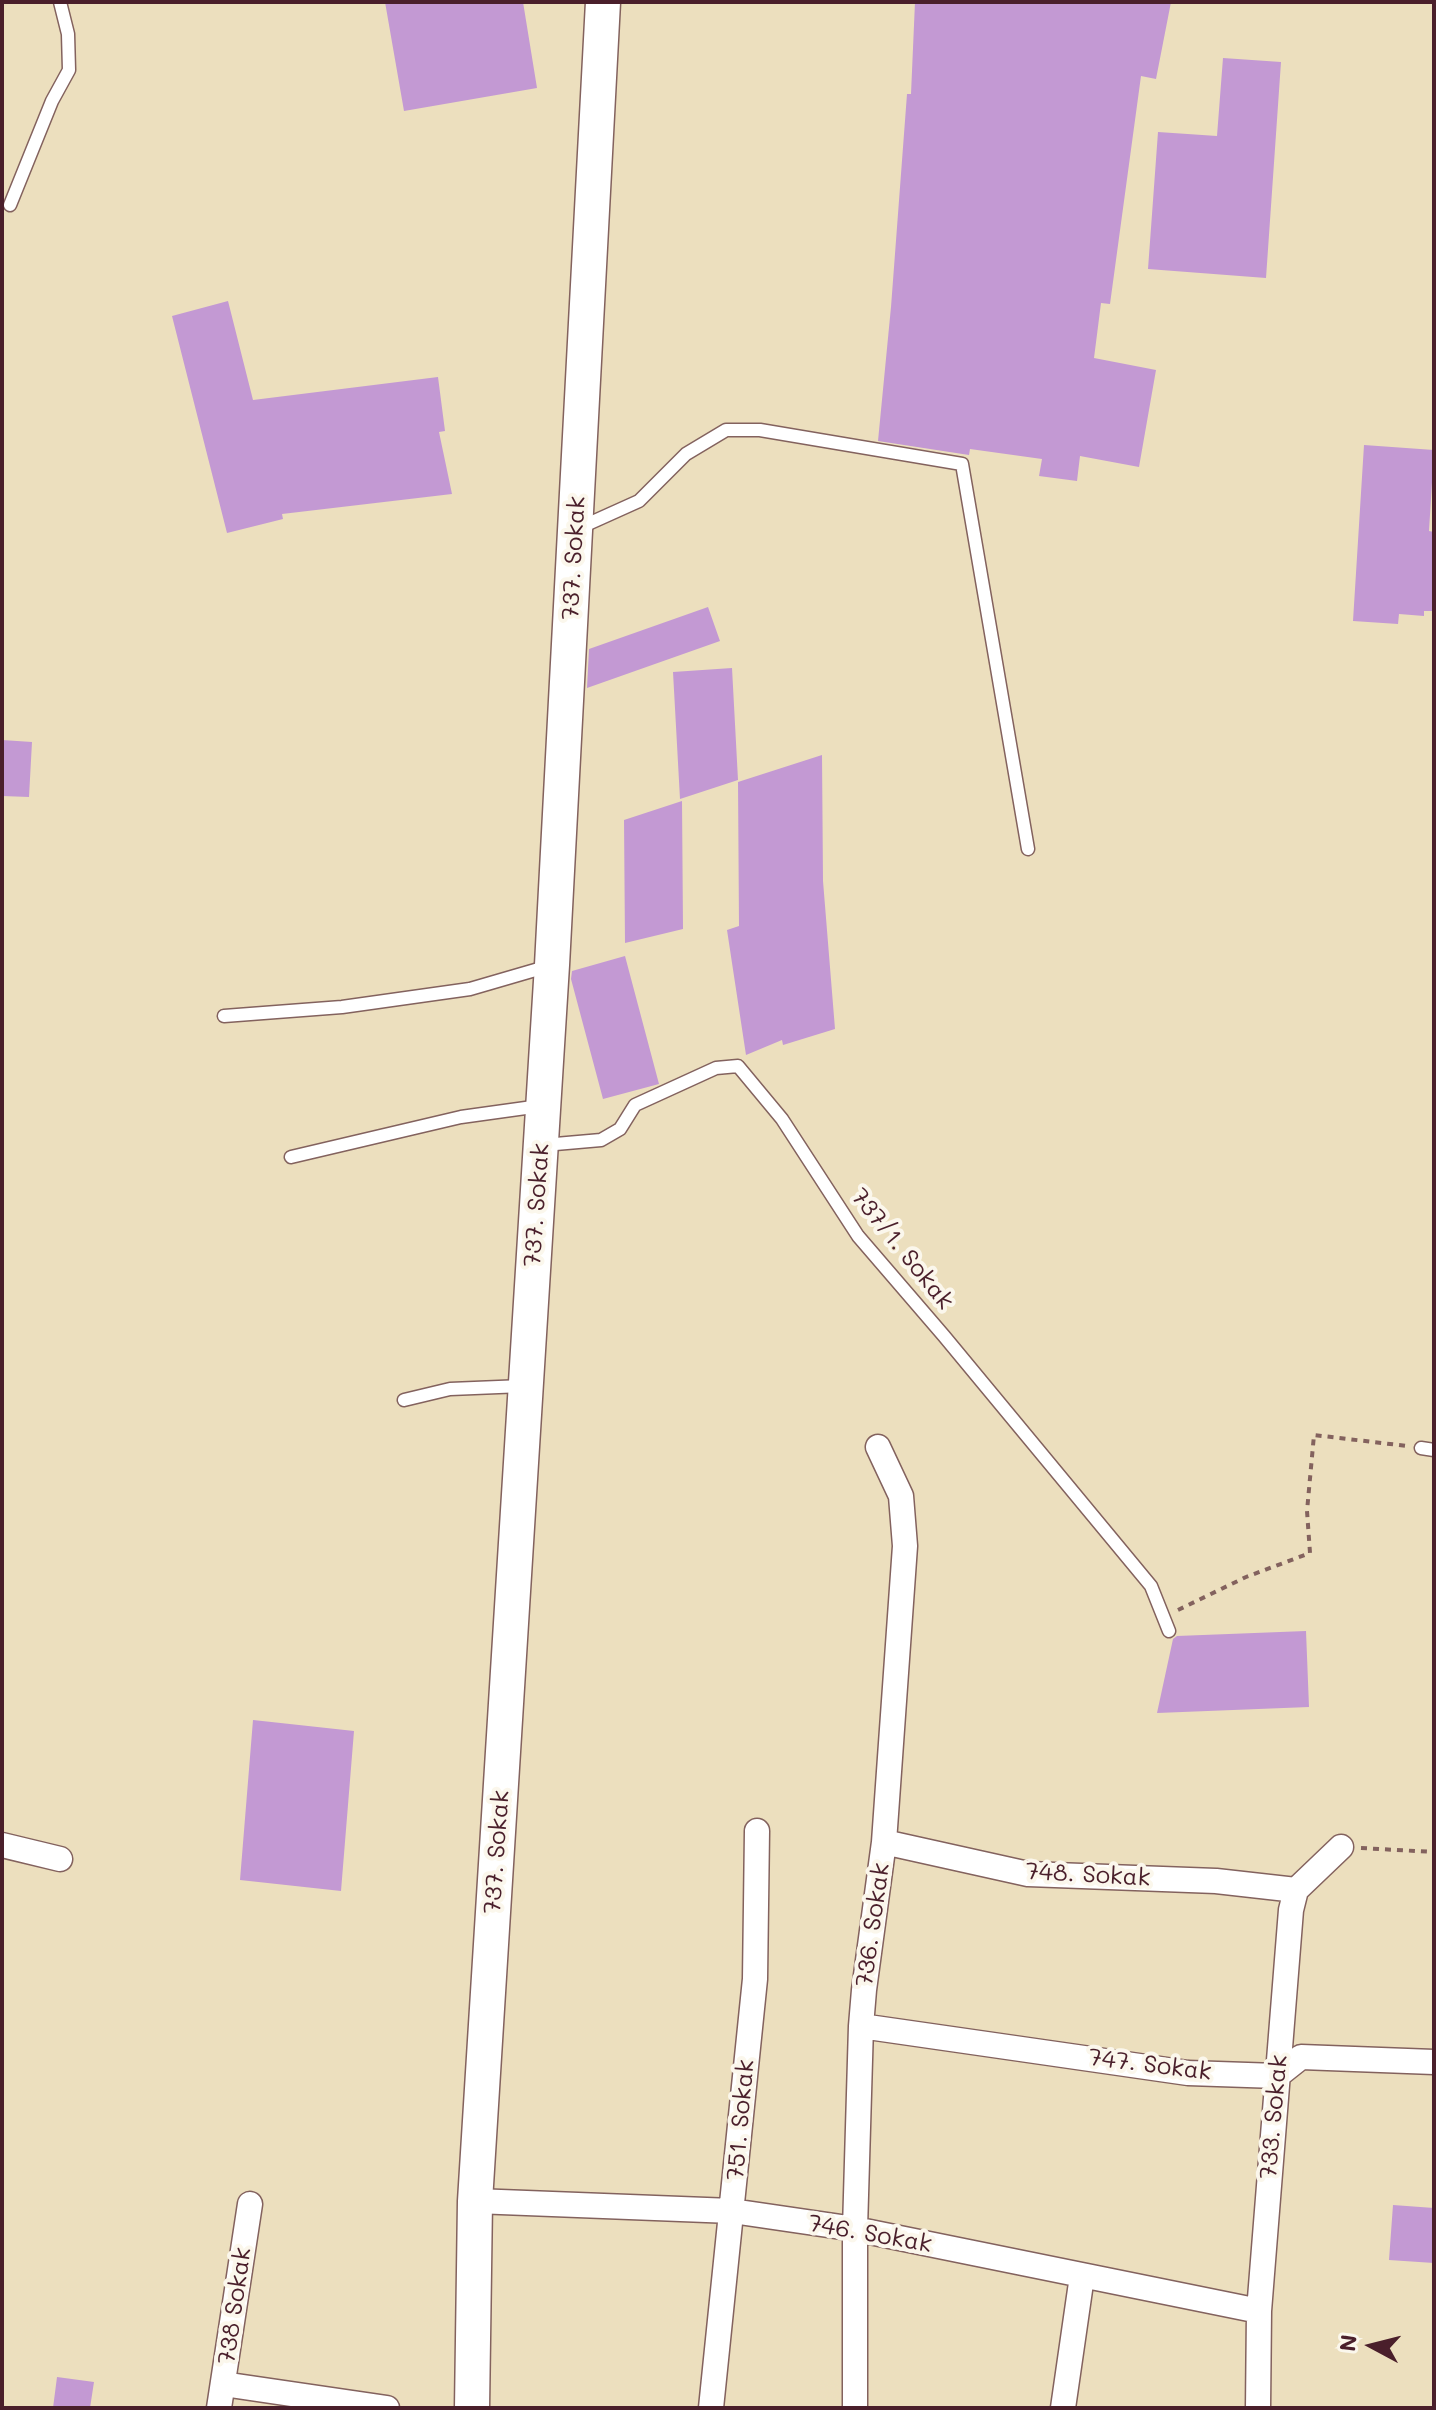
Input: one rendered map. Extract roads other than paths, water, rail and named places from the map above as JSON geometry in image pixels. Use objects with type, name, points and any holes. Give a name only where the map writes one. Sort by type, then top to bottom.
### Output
[{"type":"street","name":"737. Sokak","points":[[472,2408],[475,2201],[552,965],[603,2]]},
{"type":"street","name":"736. Sokak","points":[[855,2408],[855,2229],[861,2026],[884,1842],[905,1546],[901,1496],[878,1447]]},
{"type":"street","name":"751. Sokak","points":[[711,2408],[755,1979],[757,1831]]},
{"type":"street","name":"748. Sokak","points":[[884,1842],[1028,1874],[1216,1881],[1296,1890]]},
{"type":"street","points":[[2,1845],[60,1859]]},
{"type":"street","points":[[1296,1890],[1341,1847]]},
{"type":"street","name":"733. Sokak","points":[[1258,2408],[1259,2311],[1291,1910],[1296,1890]]},
{"type":"street","name":"747. Sokak","points":[[861,2026],[1188,2073],[1277,2076]]},
{"type":"street","points":[[1277,2076],[1301,2057],[1434,2062]]},
{"type":"street","name":"746. Sokak","points":[[475,2201],[732,2211],[855,2229],[1259,2311]]},
{"type":"street","name":"738 Sokak","points":[[221,2396],[250,2204]]},
{"type":"street","points":[[1063,2408],[1082,2276]]},
{"type":"street","points":[[221,2396],[387,2408]]},
{"type":"lane","points":[[10,205],[52,101],[69,70],[68,34],[60,2]]},
{"type":"lane","points":[[576,530],[639,501],[686,454],[726,430],[760,430],[962,464],[1028,849]]},
{"type":"lane","points":[[224,1016],[342,1007],[470,989],[552,965]]},
{"type":"lane","name":"737/1. Sokak","points":[[541,1146],[601,1140],[620,1129],[635,1105],[716,1068],[738,1066],[782,1119],[858,1236],[1151,1586],[1169,1631]]},
{"type":"lane","points":[[291,1157],[461,1117],[543,1105]]},
{"type":"lane","points":[[404,1400],[450,1389],[526,1386]]}]
